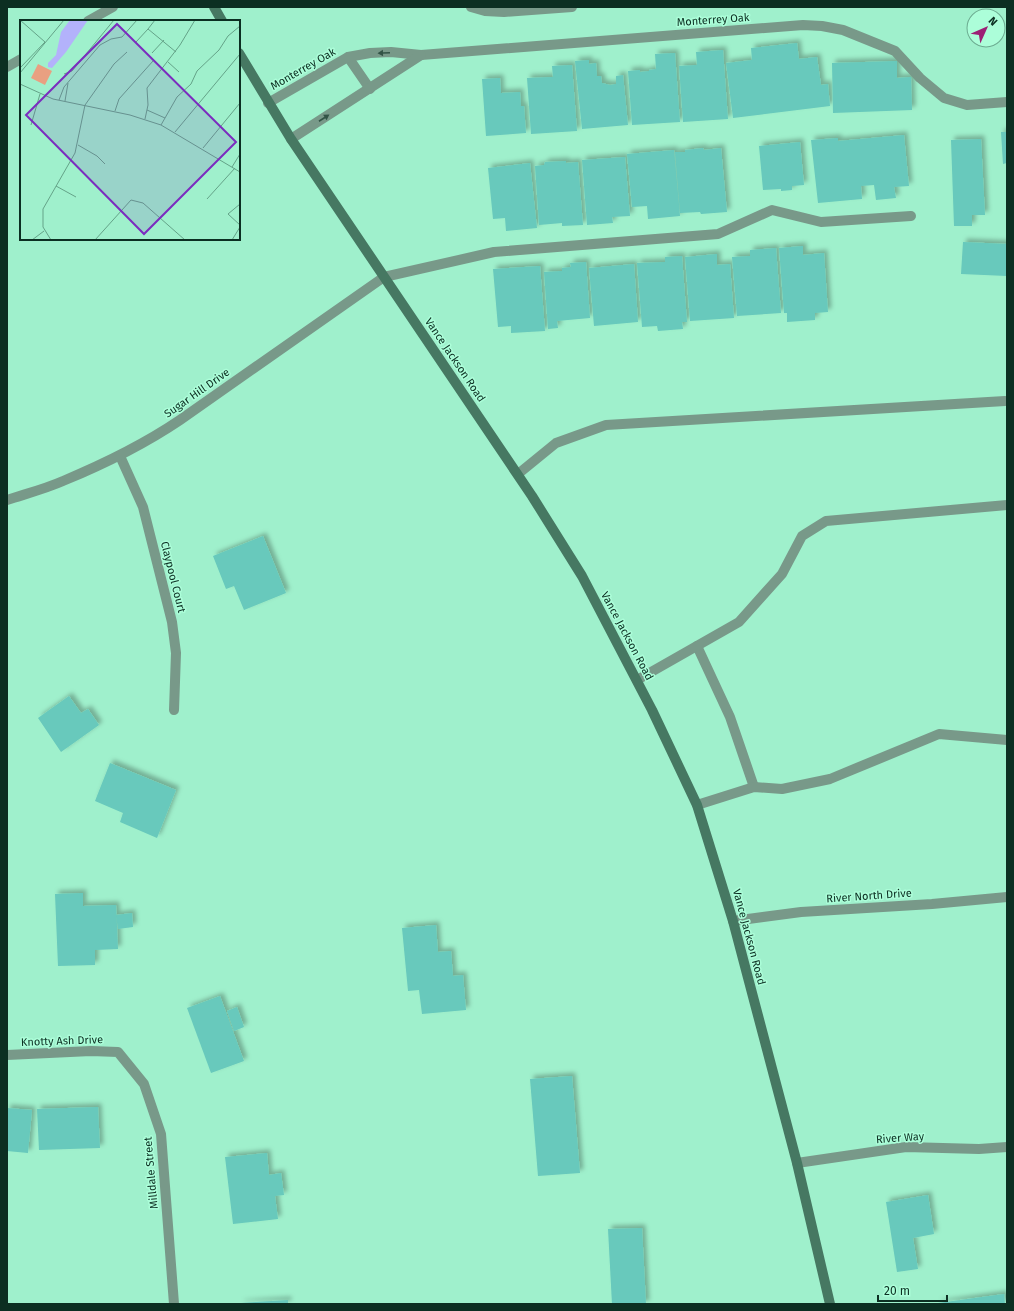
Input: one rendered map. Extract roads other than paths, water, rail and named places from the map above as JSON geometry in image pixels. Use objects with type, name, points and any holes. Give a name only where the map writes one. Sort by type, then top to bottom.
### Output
[{"type":"main road","points":[[214,7],[221,20]]},
{"type":"main road","name":"Vance Jackson Road","points":[[240,55],[268,103],[518,474],[582,576],[637,680],[697,805],[733,921],[796,1163],[830,1304]]},
{"type":"street","points":[[90,20],[113,7]]},
{"type":"street","points":[[471,7],[485,11],[504,12],[572,7]]},
{"type":"street","name":"Monterrey Oak","points":[[268,103],[348,57],[370,53],[391,52],[421,55],[803,25],[822,26],[843,30],[895,51],[920,78],[944,98],[967,105],[1007,102]]},
{"type":"street","name":"Monterrey Oak","points":[[292,139],[421,55]]},
{"type":"street","points":[[348,57],[370,89]]},
{"type":"street","points":[[7,67],[20,60]]},
{"type":"street","points":[[384,277],[494,252],[718,234],[772,210],[821,222],[911,216]]},
{"type":"street","name":"Sugar Hill Drive","points":[[7,500],[61,482],[120,456],[149,440],[180,420],[384,277]]},
{"type":"street","points":[[518,474],[556,443],[606,425],[1005,401]]},
{"type":"street","name":"Claypool Court","points":[[120,456],[143,507],[172,622],[176,653],[174,710]]},
{"type":"street","points":[[637,680],[739,622],[782,574],[802,536],[826,520],[1007,505]]},
{"type":"street","points":[[697,646],[730,717],[754,787]]},
{"type":"street","points":[[697,805],[754,787],[782,789],[830,778],[939,734],[1007,740]]},
{"type":"street","name":"River North Drive","points":[[733,921],[801,912],[1007,897]]},
{"type":"street","name":"Knotty Ash Drive","points":[[7,1055],[91,1051],[118,1052]]},
{"type":"street","name":"Milldale Street","points":[[118,1052],[144,1084],[161,1134],[174,1304]]},
{"type":"street","name":"River Way","points":[[796,1163],[906,1148],[979,1149],[1007,1147]]}]
